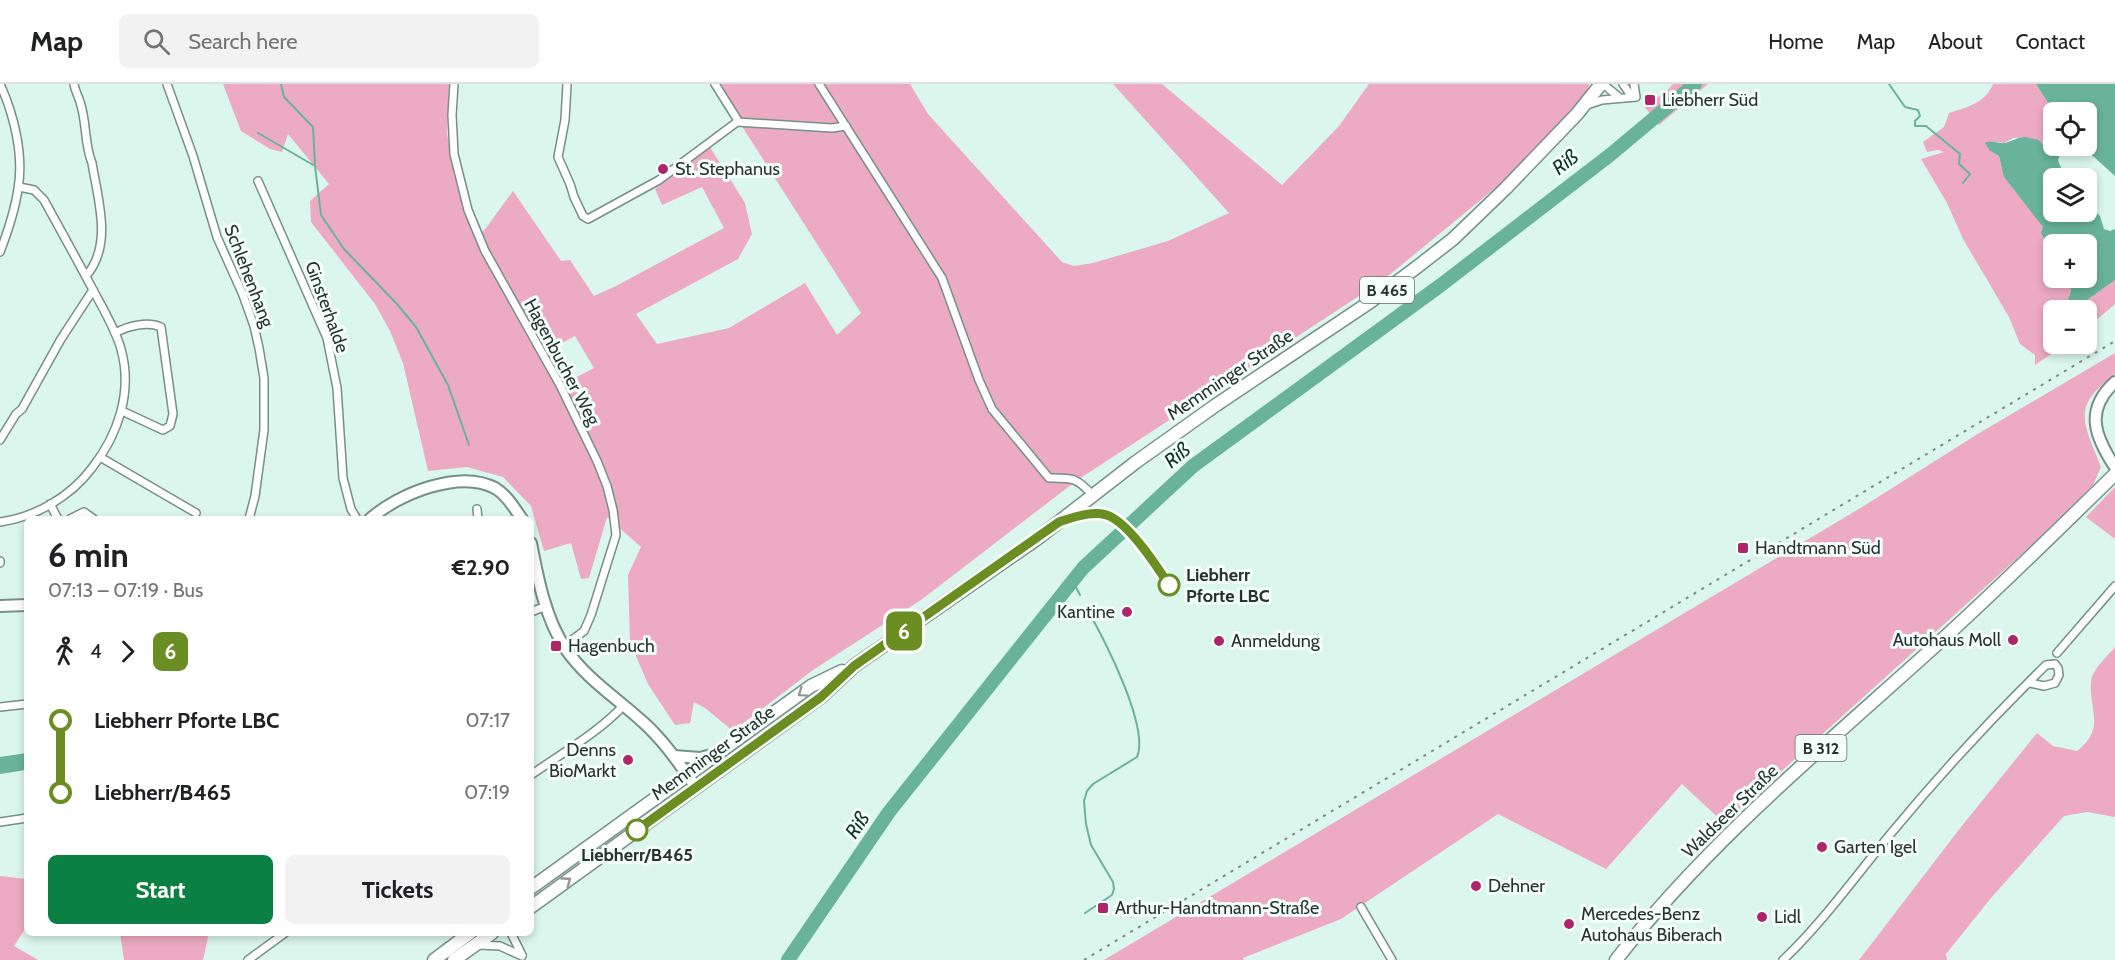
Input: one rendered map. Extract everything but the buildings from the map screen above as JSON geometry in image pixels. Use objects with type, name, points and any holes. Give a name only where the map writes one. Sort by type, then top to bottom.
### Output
[{"type":"main road","name":"Memminger Straße","points":[[534,905],[821,697],[854,666],[1038,538],[1092,495],[1216,405],[1370,302],[1417,267],[1453,239],[1506,188],[1602,84]]},
{"type":"main road","name":"Waldseer Straße","points":[[1616,960],[1697,866],[1820,749],[1946,636],[2115,474]]},
{"type":"main road","name":"Memminger Straße","points":[[534,886],[811,686],[854,666]]},
{"type":"main road","points":[[434,960],[466,936]]},
{"type":"main road","points":[[454,960],[488,936]]},
{"type":"street","points":[[0,84],[13,119],[19,163],[19,188],[0,252]]},
{"type":"street","points":[[74,84],[75,92],[81,102],[103,238],[94,268],[86,276]]},
{"type":"street","name":"Schlehenhang","points":[[167,84],[193,156],[217,237],[247,306],[259,348],[264,378],[264,430],[255,496],[250,516]]},
{"type":"street","name":"Hagenbucher Weg","points":[[454,84],[452,115],[454,154],[468,210],[485,251],[560,385],[597,461],[613,510],[616,535],[591,615],[584,631],[564,646]]},
{"type":"street","points":[[567,84],[565,120],[558,157],[583,216],[588,219],[659,180],[736,122],[832,128],[846,126]]},
{"type":"street","points":[[715,84],[737,119],[736,122]]},
{"type":"street","points":[[819,84],[942,278],[992,409],[1049,478],[1070,478],[1079,481],[1092,495]]},
{"type":"street","points":[[1602,84],[1620,98]]},
{"type":"street","points":[[1623,84],[1634,97]]},
{"type":"street","points":[[1634,84],[1634,97]]},
{"type":"street","points":[[1583,107],[1602,100],[1634,97]]},
{"type":"street","name":"Ginsterhalde","points":[[258,181],[327,339],[337,388],[343,478],[351,509],[355,516]]},
{"type":"street","points":[[19,188],[34,190],[44,200],[115,333],[125,370],[122,411],[100,458],[78,484],[50,504],[26,516]]},
{"type":"street","points":[[0,440],[16,414],[22,409],[65,332],[93,290]]},
{"type":"street","points":[[115,333],[123,329],[151,324],[161,327],[173,414],[170,426],[163,430],[122,411]]},
{"type":"street","points":[[2115,382],[2103,395],[2096,411],[2096,429],[2099,438],[2115,467]]},
{"type":"street","points":[[2099,438],[2115,445]]},
{"type":"street","points":[[100,458],[196,513]]},
{"type":"street","points":[[374,516],[397,500],[429,487],[449,482],[468,482],[495,488],[510,501],[520,516]]},
{"type":"street","points":[[50,504],[56,516]]},
{"type":"street","points":[[477,508],[478,516]]},
{"type":"street","points":[[76,516],[84,512],[90,516]]},
{"type":"street","points":[[0,522],[24,517]]},
{"type":"street","points":[[534,556],[546,606],[564,646],[588,675],[645,723],[674,756],[696,788]]},
{"type":"street","points":[[2057,653],[2115,586]]},
{"type":"street","points":[[0,606],[24,605]]},
{"type":"street","points":[[534,611],[546,606]]},
{"type":"street","points":[[1783,960],[1831,908],[1894,830],[1977,735],[2030,683]]},
{"type":"street","points":[[0,707],[24,704]]},
{"type":"street","points":[[534,773],[589,735],[624,705]]},
{"type":"street","points":[[674,756],[700,758],[716,753]]},
{"type":"street","points":[[0,822],[24,818]]},
{"type":"street","points":[[1361,907],[1392,960]]},
{"type":"street","points":[[248,960],[281,936]]},
{"type":"street","points":[[512,936],[523,958]]},
{"type":"street","points":[[473,946],[495,945],[523,958]]},
{"type":"shaded area","points":[[223,84],[449,84],[447,134],[465,212],[476,238],[513,191],[561,261],[570,260],[594,296],[724,228],[702,187],[662,205],[655,189],[710,147],[745,203],[752,234],[738,259],[636,314],[657,344],[729,328],[805,283],[837,335],[861,313],[715,84],[910,84],[928,114],[1062,262],[1074,266],[1093,263],[1168,241],[1229,213],[1113,84],[1162,84],[1282,185],[1339,126],[1369,84],[1589,84],[1588,91],[1516,171],[1382,281],[1076,481],[921,600],[813,670],[733,731],[694,702],[690,723],[675,725],[648,684],[630,642],[628,575],[641,547],[607,517],[589,578],[581,579],[571,543],[544,551],[531,506],[503,477],[467,467],[428,471],[403,363],[390,331],[375,304],[311,222],[310,201],[329,184],[288,134],[282,152],[270,149],[241,131]],"holes":[[[575,336],[594,368],[563,384],[546,352]]]},
{"type":"shaded area","points":[[1673,84],[1708,84],[1659,125],[1644,106],[1666,92]]},
{"type":"shaded area","points":[[1993,84],[2036,84],[2048,102],[2043,102],[2043,145],[2039,140],[2013,138],[2004,143],[1998,142],[1990,151],[1999,156],[2011,186],[2045,232],[2046,234],[2043,234],[2043,288],[2071,289],[2068,300],[2043,300],[2043,354],[2051,354],[2035,365],[2035,355],[2020,344],[2009,317],[1963,239],[1947,203],[1921,159],[1944,152],[1938,150],[1927,152],[1923,142],[1944,127],[1949,113],[1981,100]]},
{"type":"shaded area","points":[[2036,84],[2115,84],[2115,176],[2093,156],[2097,156],[2097,102],[2048,102]]},
{"type":"shaded area","points":[[2025,137],[2039,140],[2043,145],[2043,156],[2059,156],[2058,160],[2061,168],[2043,168],[2043,222],[2097,222],[2097,213],[2104,229],[2110,231],[2115,229],[2115,280],[2087,300],[2068,300],[2070,288],[2097,288],[2097,234],[2043,234],[2043,237],[2041,233],[2043,227],[2004,177],[1999,156],[1990,151],[1985,143],[2005,143]]},
{"type":"shaded area","points":[[2115,280],[2115,304],[2097,319],[2097,300],[2087,300]]},
{"type":"shaded area","points":[[2115,353],[2115,374],[2091,397],[2086,407],[2086,427],[2101,467],[2093,485],[2035,542],[1724,823],[1682,784],[1606,869],[1498,814],[1341,919],[1243,958],[1244,960],[1104,960],[1867,504],[1976,435]]},
{"type":"shaded area","points":[[2115,487],[2115,539],[2086,517]]},
{"type":"shaded area","points":[[2115,647],[2115,817],[2087,812],[2064,816],[1991,898],[1946,954],[1947,960],[1859,960],[1961,827],[2037,733],[2053,746],[2077,751],[2086,743],[2094,727],[2092,677]]},
{"type":"shaded area","points":[[24,753],[24,770],[0,774],[0,757]]},
{"type":"shaded area","points":[[0,876],[24,879],[24,931],[14,946],[38,960],[0,960]]},
{"type":"shaded area","points":[[120,936],[208,936],[203,960],[124,960]]},
{"type":"waterway","points":[[281,84],[284,97],[313,127],[315,165]]},
{"type":"waterway","name":"Riß","points":[[788,960],[889,812],[1083,568],[1193,466],[1441,285],[1610,155],[1695,84]]},
{"type":"waterway","points":[[1889,84],[1905,107],[1918,110],[1920,116],[1915,121],[1915,126],[1926,126],[1960,154],[1959,164],[1970,174],[1963,183]]},
{"type":"waterway","points":[[258,133],[315,166],[321,215],[344,249],[416,327],[448,385],[469,445]]},
{"type":"waterway","points":[[1073,581],[1080,595]]},
{"type":"waterway","points":[[1085,913],[1112,895],[1114,889],[1113,882],[1091,845],[1084,801],[1087,791],[1093,784],[1137,757],[1139,743],[1137,725],[1123,682],[1087,609]]},
{"type":"railway","points":[[1084,960],[2115,341]]},
{"type":"bus line","name":"6","points":[[637,830],[821,697],[854,666],[1059,522],[1090,514],[1112,517],[1136,539],[1169,585]]},
{"type":"place","name":"Liebherr Süd","points":[[1650,100]]},
{"type":"place","name":"St. Stephanus","points":[[663,169]]},
{"type":"place","name":"Handtmann Süd","points":[[1743,548]]},
{"type":"place","name":"Liebherr Pforte LBC","points":[[1169,585]]},
{"type":"place","name":"Kantine","points":[[1127,612]]},
{"type":"place","name":"Autohaus Moll","points":[[2013,640]]},
{"type":"place","name":"Anmeldung","points":[[1219,641]]},
{"type":"place","name":"Hagenbuch","points":[[556,646]]},
{"type":"place","name":"Denns BioMarkt","points":[[628,760]]},
{"type":"place","name":"Liebherr/B465","points":[[637,830]]},
{"type":"place","name":"Garten Igel","points":[[1822,847]]},
{"type":"place","name":"Dehner","points":[[1476,886]]},
{"type":"place","name":"Arthur-Handtmann-Straße","points":[[1103,908]]},
{"type":"place","name":"Lidl","points":[[1762,917]]},
{"type":"place","name":"Mercedes-Benz Autohaus Biberach","points":[[1569,924]]}]
